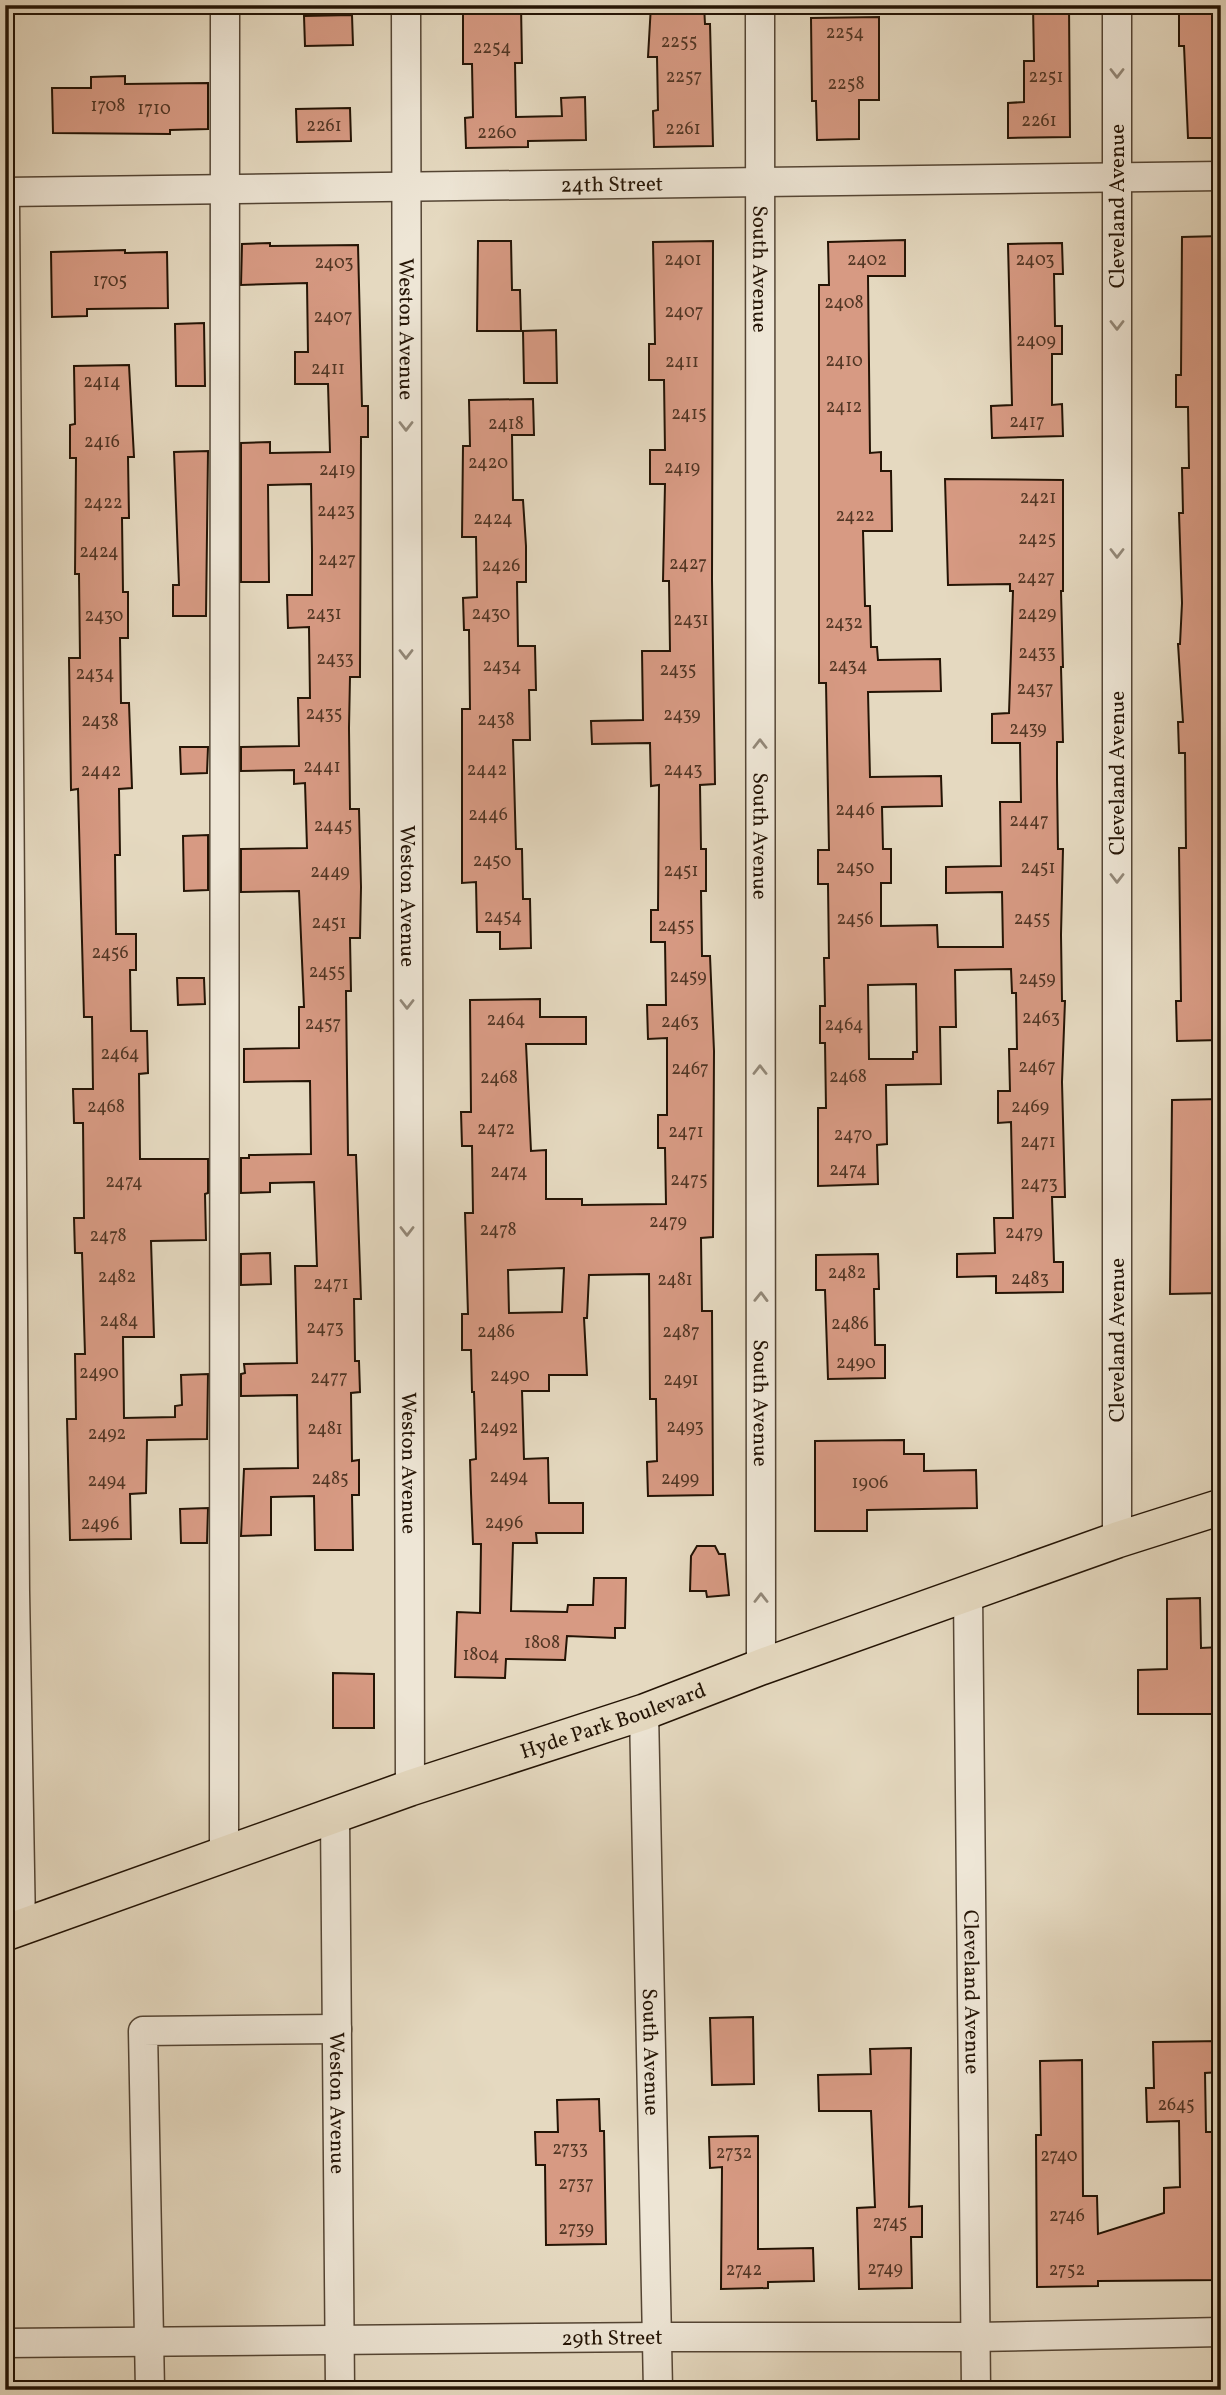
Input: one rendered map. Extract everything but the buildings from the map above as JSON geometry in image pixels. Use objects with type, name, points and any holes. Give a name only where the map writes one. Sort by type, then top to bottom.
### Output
[{"type":"main road","name":"Hyde Park Boulevard","points":[[13,1930],[410,1788],[644,1712],[761,1667],[1116,1540],[1221,1507]]},
{"type":"street","points":[[224,1855],[225,5]]},
{"type":"street","name":"Weston Avenue","points":[[406,5],[410,1788]]},
{"type":"street","name":"South Avenue","points":[[760,5],[761,1667]]},
{"type":"street","name":"Cleveland Avenue","points":[[1116,1540],[1117,5]]},
{"type":"street","name":"24th Street","points":[[5,192],[1221,176]]},
{"type":"street","points":[[5,203],[13,1930]]},
{"type":"street","name":"Cleveland Avenue","points":[[968,1593],[976,2390]]},
{"type":"street","name":"South Avenue","points":[[644,1712],[658,2390]]},
{"type":"street","name":"Weston Avenue","points":[[335,1816],[340,2390]]},
{"type":"street","points":[[150,2390],[144,2031],[337,2029]]},
{"type":"street","name":"29th Street","points":[[5,2343],[975,2337],[1221,2332]]}]
